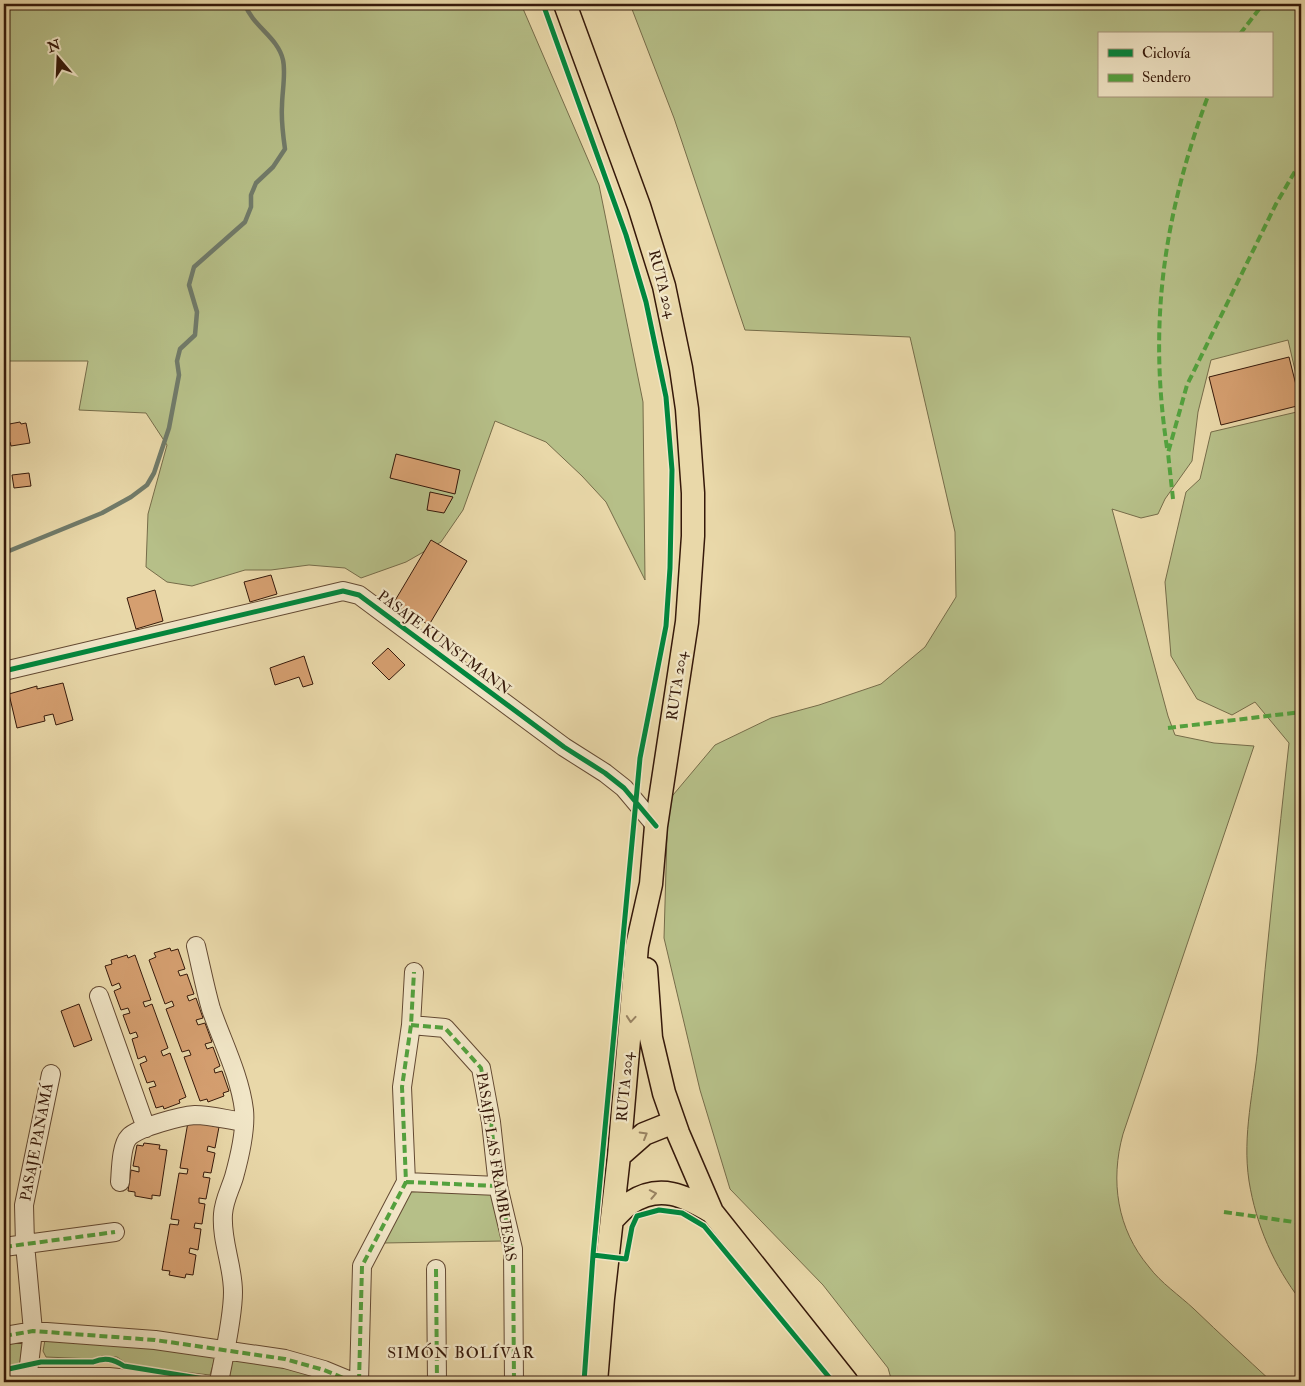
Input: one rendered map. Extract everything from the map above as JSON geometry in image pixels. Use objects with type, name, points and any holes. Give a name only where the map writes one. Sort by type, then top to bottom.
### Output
[{"type":"main road","name":"RUTA 204","points":[[565,4],[652,246],[674,326],[687,409],[693,494],[691,579],[687,622],[656,826],[651,884],[637,946],[620,1156],[596,1382]]},
{"type":"main road","points":[[651,884],[646,966],[651,1038],[664,1093],[674,1122],[712,1212],[847,1382]]},
{"type":"main road","points":[[620,1156],[644,1134],[674,1122]]},
{"type":"main road","points":[[613,1219],[630,1203],[660,1192],[674,1193],[712,1212]]},
{"type":"street","name":"PASAJE KUNSTMANN","points":[[4,670],[343,592],[359,595],[564,747],[618,783],[656,826]]},
{"type":"street","points":[[196,946],[211,1007],[244,1110],[244,1122],[234,1178],[224,1202],[223,1237],[234,1293],[219,1382]]},
{"type":"street","points":[[359,1382],[362,1266],[406,1182],[402,1087],[411,1025],[414,972]]},
{"type":"street","points":[[99,996],[146,1128]]},
{"type":"street","name":"PASAJE LAS FRAMBUESAS","points":[[411,1025],[445,1028],[481,1068],[491,1122],[498,1186],[512,1249],[514,1382]]},
{"type":"street","name":"PASAJE PANAMÁ","points":[[24,1380],[29,1364],[34,1331],[25,1244],[24,1205],[51,1074]]},
{"type":"street","points":[[120,1182],[125,1145],[129,1137],[146,1128],[194,1116],[244,1122]]},
{"type":"street","points":[[406,1182],[498,1186]]},
{"type":"street","points":[[4,1247],[115,1232]]},
{"type":"street","points":[[436,1269],[437,1382]]},
{"type":"street","points":[[4,1336],[34,1331],[155,1340],[285,1359],[344,1381]]},
{"type":"street","points":[[4,1380],[109,1377],[159,1382]]},
{"type":"green space","points":[[4,4],[521,4],[599,185],[643,402],[645,580],[606,502],[582,476],[546,442],[495,421],[463,510],[441,542],[406,562],[361,578],[345,568],[309,565],[271,570],[245,570],[192,586],[167,582],[146,567],[148,514],[167,445],[146,413],[79,410],[88,361],[4,361]]},
{"type":"green space","points":[[630,4],[1301,4],[1301,396],[1288,340],[1211,360],[1198,412],[1192,461],[1165,499],[1158,514],[1141,518],[1112,509],[1168,716],[1175,735],[1214,743],[1254,746],[1123,1134],[1117,1169],[1119,1204],[1123,1221],[1130,1237],[1138,1252],[1154,1273],[1272,1382],[892,1382],[888,1368],[823,1285],[730,1189],[700,1090],[664,938],[668,801],[715,745],[771,718],[819,705],[881,684],[925,647],[956,597],[955,532],[910,337],[745,330],[674,118]]},
{"type":"green space","points":[[1301,411],[1301,1301],[1282,1274],[1261,1229],[1252,1197],[1247,1164],[1249,1113],[1258,1045],[1289,743],[1255,702],[1232,715],[1197,699],[1171,656],[1165,582],[1186,492],[1200,479],[1211,432]]},
{"type":"green space","points":[[410,1191],[492,1193],[503,1241],[383,1243]]},
{"type":"green space","points":[[52,1336],[207,1353],[215,1358],[210,1375],[130,1366],[117,1357],[102,1356],[94,1359],[46,1357],[43,1351],[45,1340]]},
{"type":"green space","points":[[20,1339],[24,1344],[23,1363],[4,1368],[4,1341]]},
{"type":"green space","points":[[232,1359],[294,1369],[331,1381],[255,1382],[228,1377]]},
{"type":"building","points":[[1289,357],[1301,405],[1221,425],[1209,377]]},
{"type":"building","points":[[20,422],[21,424],[26,423],[30,443],[11,446],[10,442],[4,444],[4,425]]},
{"type":"building","points":[[396,454],[460,470],[455,494],[390,478]]},
{"type":"building","points":[[29,473],[31,486],[14,488],[12,475]]},
{"type":"building","points":[[430,492],[453,497],[444,513],[427,510]]},
{"type":"building","points":[[431,540],[467,561],[429,625],[393,604]]},
{"type":"building","points":[[271,575],[277,594],[250,602],[244,582]]},
{"type":"building","points":[[155,590],[163,621],[136,629],[127,598]]},
{"type":"building","points":[[388,648],[405,665],[389,680],[372,663]]},
{"type":"building","points":[[304,656],[313,684],[303,687],[299,677],[275,685],[270,668]]},
{"type":"building","points":[[63,683],[73,720],[56,725],[53,714],[44,716],[45,721],[17,728],[9,694],[37,686],[37,689]]},
{"type":"building","points":[[170,948],[171,951],[178,949],[185,969],[178,971],[180,976],[187,974],[194,994],[187,996],[189,1001],[196,998],[203,1018],[196,1020],[198,1025],[205,1023],[212,1042],[205,1044],[207,1049],[213,1047],[220,1066],[214,1069],[215,1073],[222,1071],[229,1091],[223,1093],[224,1096],[208,1102],[207,1099],[200,1101],[184,1057],[191,1055],[189,1050],[182,1052],[166,1009],[174,1006],[172,1001],[165,1004],[149,960],[156,957],[154,953]]},
{"type":"building","points":[[127,955],[128,958],[135,955],[151,1000],[143,1002],[145,1007],[152,1004],[168,1048],[161,1051],[163,1056],[170,1053],[186,1097],[179,1100],[180,1103],[164,1109],[163,1106],[156,1108],[149,1088],[156,1086],[154,1081],[147,1083],[140,1064],[147,1061],[145,1056],[138,1059],[132,1039],[138,1037],[136,1032],[130,1034],[123,1015],[130,1013],[128,1008],[121,1010],[114,991],[121,988],[119,983],[112,986],[105,966],[112,964],[111,960]]},
{"type":"building","points":[[79,1004],[92,1040],[74,1047],[61,1011]]},
{"type":"building","points":[[188,1122],[213,1122],[212,1126],[219,1127],[215,1148],[208,1146],[207,1151],[215,1153],[211,1173],[204,1172],[203,1177],[210,1178],[206,1199],[199,1198],[199,1203],[205,1204],[202,1224],[195,1223],[194,1228],[201,1229],[198,1250],[190,1248],[189,1253],[196,1255],[193,1275],[186,1274],[185,1278],[169,1275],[170,1271],[162,1270],[170,1224],[178,1225],[179,1220],[171,1219],[179,1173],[187,1174],[188,1169],[180,1168]]},
{"type":"building","points":[[144,1143],[160,1145],[159,1149],[167,1150],[160,1196],[152,1195],[152,1199],[135,1196],[135,1192],[128,1191],[131,1170],[139,1172],[139,1167],[133,1166],[137,1145],[143,1146]]},
{"type":"waterway","points":[[4,553],[102,513],[131,497],[147,485],[154,473],[169,428],[179,375],[177,361],[180,349],[195,335],[197,312],[189,285],[194,267],[245,222],[251,207],[251,195],[256,183],[273,167],[285,149],[282,117],[283,60],[276,45],[253,19],[245,4]]},
{"type":"marked path","points":[[1242,32],[1263,4]]},
{"type":"marked path","points":[[1167,448],[1159,357],[1164,269],[1180,183],[1207,98]]},
{"type":"marked path","points":[[1173,499],[1168,453],[1187,385],[1276,204],[1301,161]]},
{"type":"marked path","points":[[1168,728],[1301,712]]},
{"type":"marked path","points":[[359,1382],[362,1266],[406,1182],[402,1087],[411,1025],[414,972]]},
{"type":"marked path","points":[[411,1025],[445,1028],[481,1068],[491,1122],[498,1186],[513,1249],[514,1382]]},
{"type":"marked path","points":[[406,1182],[498,1186]]},
{"type":"marked path","points":[[1224,1212],[1301,1224]]},
{"type":"marked path","points":[[4,1247],[115,1232]]},
{"type":"marked path","points":[[436,1269],[437,1382]]},
{"type":"marked path","points":[[4,1336],[33,1331],[155,1340],[285,1359],[324,1370],[353,1382]]},
{"type":"cycle path","points":[[543,4],[626,235],[646,302],[666,397],[672,470],[670,568],[666,626],[640,758],[593,1255],[626,1259],[632,1227],[637,1216],[659,1210],[682,1213],[704,1226],[833,1382]]},
{"type":"cycle path","points":[[4,671],[343,591],[359,595],[564,747],[605,773],[624,788],[656,826]]},
{"type":"cycle path","points":[[584,1382],[593,1255]]},
{"type":"cycle path","points":[[4,1370],[41,1362],[93,1362],[105,1359],[113,1360],[124,1366],[223,1382]]},
{"type":"district","name":"SIMÓN BOLÍVAR","points":[[461,1353]]}]
